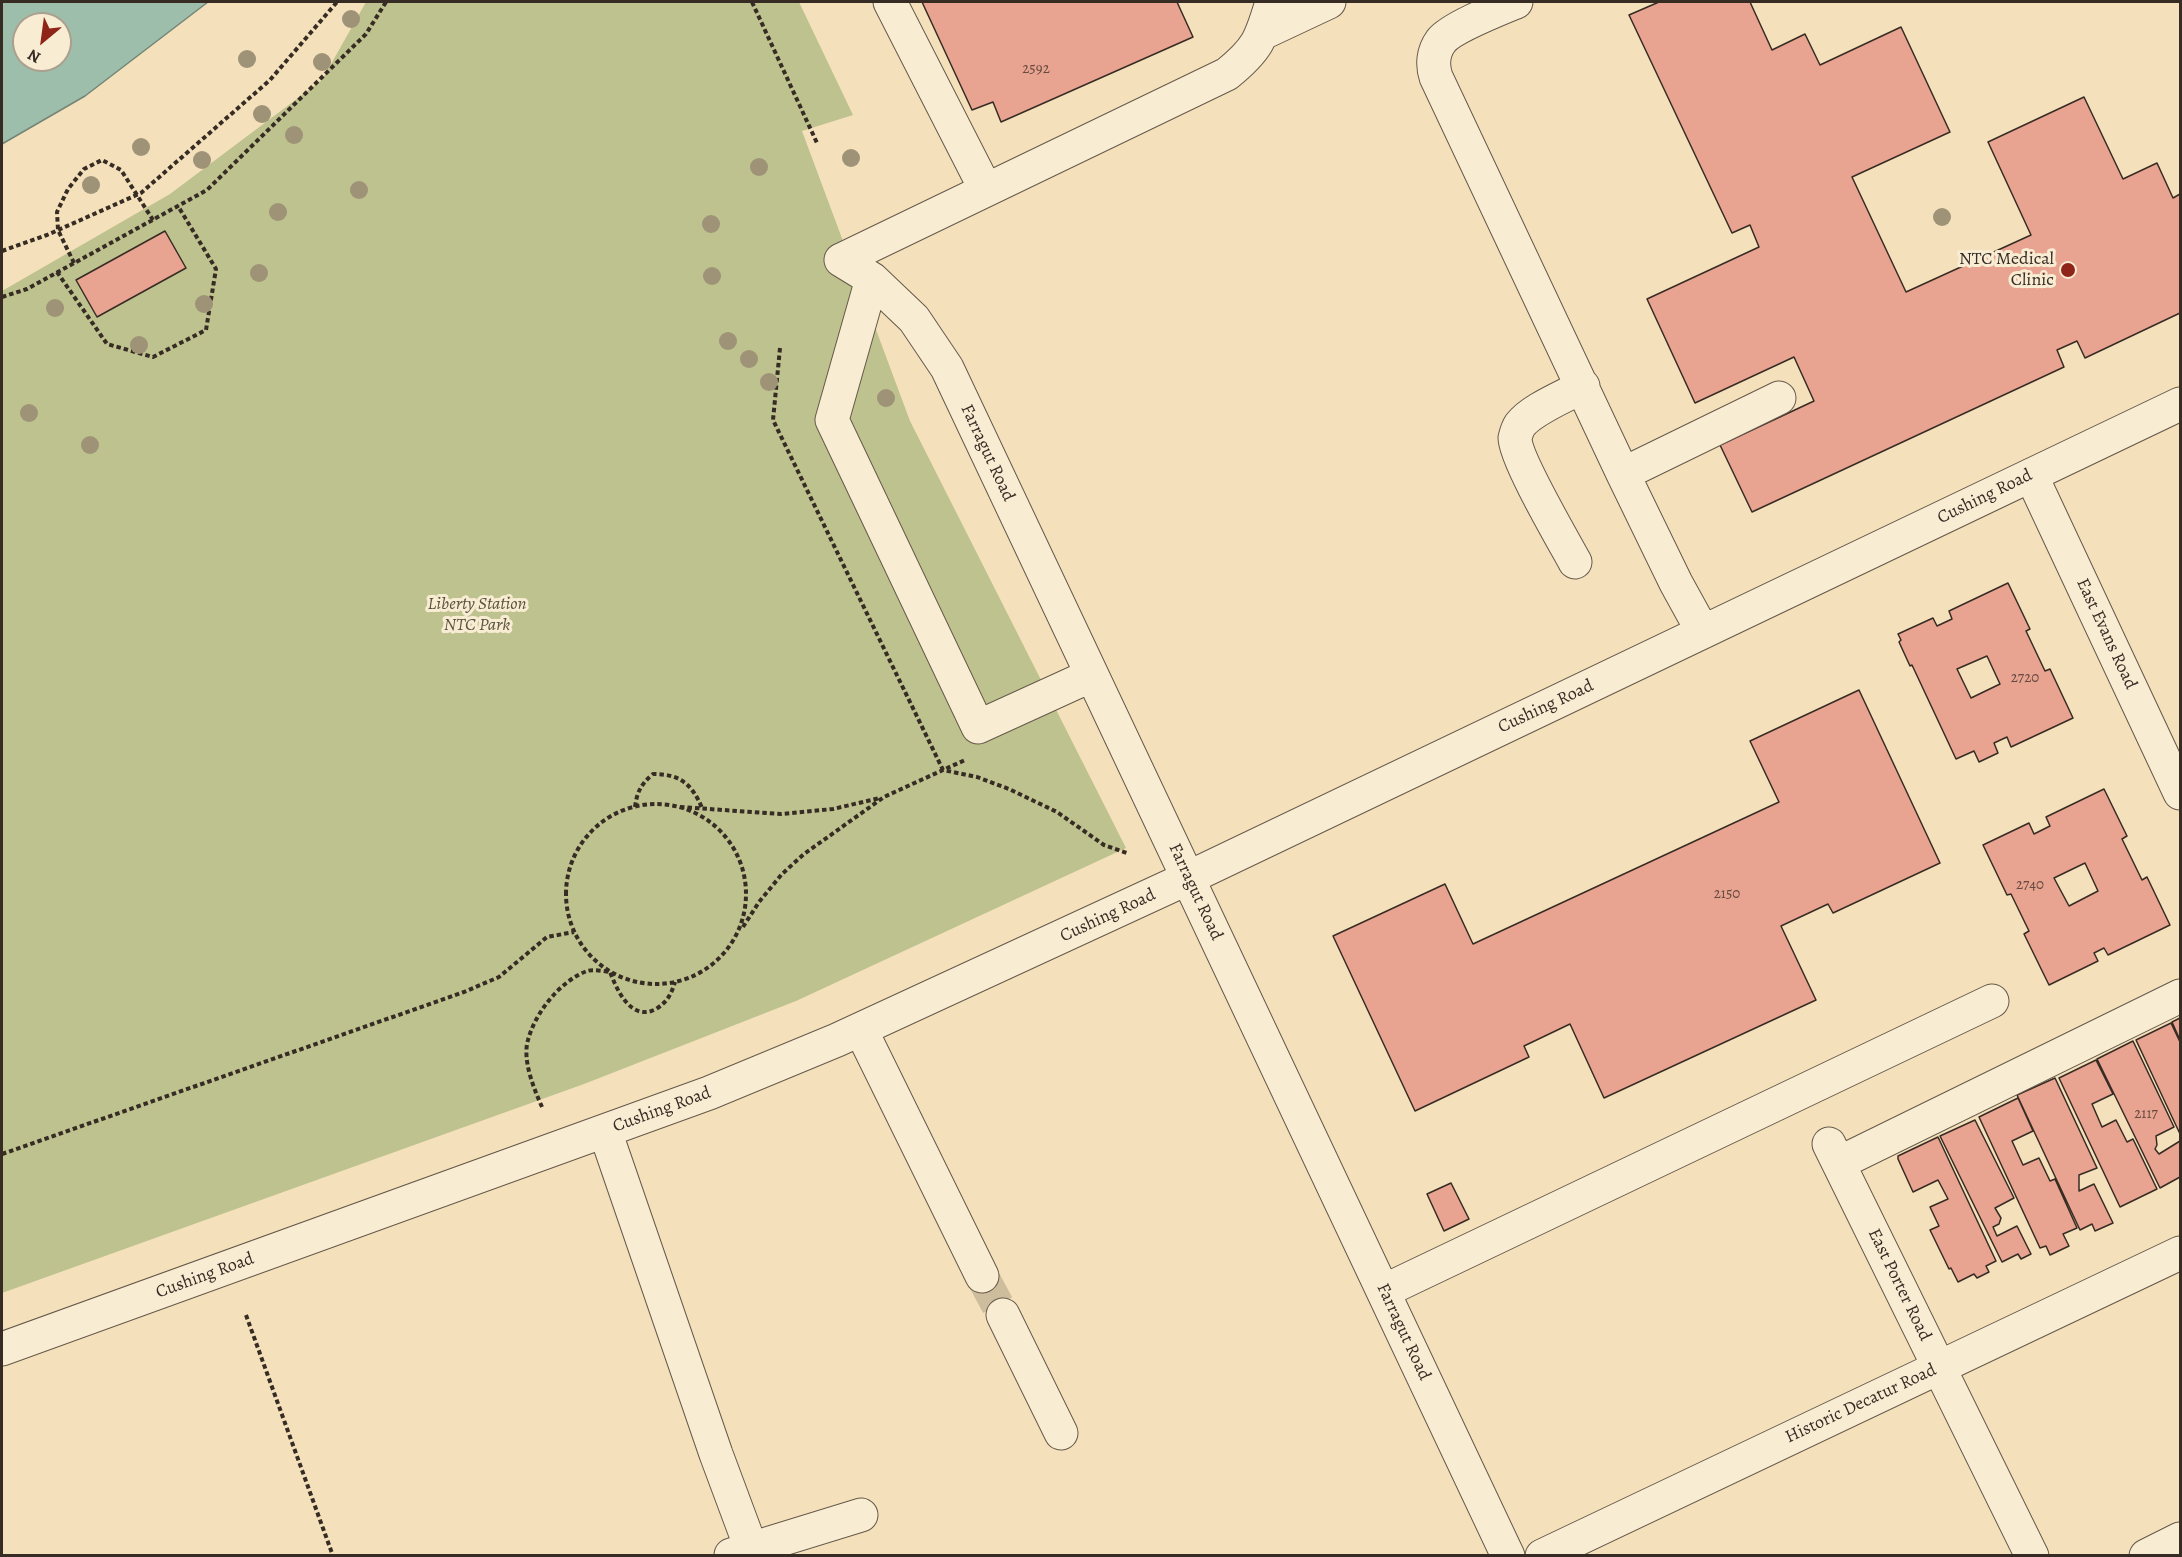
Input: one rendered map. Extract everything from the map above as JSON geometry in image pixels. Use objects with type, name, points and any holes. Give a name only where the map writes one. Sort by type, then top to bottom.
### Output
[{"type":"street","points":[[890,2],[986,190],[1227,74],[1249,56],[1263,33],[1272,2]]},
{"type":"street","points":[[1263,33],[1329,2]]},
{"type":"street","points":[[1516,2],[1441,40],[1433,66],[1436,77],[1623,474],[1703,632]]},
{"type":"street","name":"Farragut Road","points":[[986,190],[841,260],[872,279],[914,319],[947,368],[1508,1556]]},
{"type":"street","points":[[872,279],[832,420],[978,727],[1092,675]]},
{"type":"street","points":[[1575,562],[1524,465],[1515,437],[1524,421],[1542,408],[1583,386]]},
{"type":"street","points":[[1623,474],[1779,398]]},
{"type":"street","name":"Cushing Road","points":[[2,1349],[709,1093],[861,1030],[1188,878],[2181,404]]},
{"type":"street","name":"East Evans Road","points":[[2031,475],[2181,793]]},
{"type":"street","name":"East Porter Road","points":[[2032,1556],[1834,1154],[2181,996]]},
{"type":"street","points":[[1384,1291],[1992,1001]]},
{"type":"street","points":[[861,1030],[982,1275]]},
{"type":"street","points":[[605,1131],[716,1454],[740,1552],[861,1515]]},
{"type":"street","name":"Historic Decatur Road","points":[[1542,1556],[2181,1253]]},
{"type":"street","points":[[1003,1315],[1061,1432]]},
{"type":"street","points":[[2146,1556],[2181,1539]]},
{"type":"path","points":[[2,251],[58,230],[136,196],[270,80],[337,2]]},
{"type":"path","points":[[2,297],[27,289],[207,190],[366,34],[386,2]]},
{"type":"path","points":[[752,2],[817,143]]},
{"type":"path","points":[[74,262],[58,230],[57,212],[68,189],[84,169],[102,160],[121,170],[153,220]]},
{"type":"path","points":[[57,272],[107,344],[153,357],[206,330],[216,269],[178,206]]},
{"type":"path","points":[[884,797],[834,809],[781,814],[653,805],[620,812],[597,827],[585,839],[574,858],[568,878],[567,902],[574,932],[591,956],[610,972],[626,979],[648,984],[675,982],[694,976],[720,959],[759,902],[782,874],[804,854],[884,797],[943,770],[977,777],[1009,789],[1057,812],[1104,844],[1127,853]]},
{"type":"path","points":[[635,807],[637,793],[643,782],[653,774],[659,774],[675,777],[690,785],[702,808]]},
{"type":"path","points":[[671,806],[693,813],[720,831],[738,857],[744,876],[746,901],[742,923],[736,937]]},
{"type":"path","points":[[2,1154],[464,992],[499,977],[547,938],[574,932]]},
{"type":"path","points":[[542,1107],[528,1069],[527,1041],[541,1012],[546,1003],[569,981],[589,970],[610,972]]},
{"type":"path","points":[[610,972],[618,992],[637,1011],[649,1012],[660,1006],[671,996],[675,982]]},
{"type":"path","points":[[246,1315],[333,1556]]},
{"type":"green space","name":"Liberty Station NTC Park","points":[[366,2],[799,2],[853,115],[802,131],[910,421],[1126,848],[796,1001],[584,1084],[2,1293],[2,291],[170,194],[322,80]]},
{"type":"shaded area","points":[[2,2],[208,2],[85,96],[2,144]]},
{"type":"building","points":[[922,2],[1177,2],[1193,37],[1001,122],[993,102],[972,110]]},
{"type":"building","name":"NTC Medical Clinic","points":[[1659,2],[1750,2],[1772,50],[1805,34],[1820,65],[1901,27],[1950,132],[1852,177],[1906,292],[2031,235],[1988,142],[2084,97],[2123,179],[2157,163],[2173,198],[2180,194],[2180,313],[2085,358],[2077,341],[2057,350],[2064,367],[1752,512],[1720,445],[1814,401],[1794,357],[1695,403],[1647,299],[1759,247],[1750,225],[1732,233],[1629,15]]},
{"type":"building","points":[[165,231],[186,268],[97,317],[76,280]]},
{"type":"building","points":[[2008,583],[2030,629],[2026,631],[2045,671],[2050,669],[2073,718],[2011,747],[2007,737],[1994,743],[1998,753],[1979,762],[1974,751],[1956,759],[1912,665],[1910,666],[1899,642],[1901,640],[1898,634],[1933,618],[1937,626],[1952,619],[1949,611]],"holes":[[[1987,656],[2000,684],[1971,698],[1957,669]]]},
{"type":"building","points":[[1859,690],[1940,863],[1833,913],[1828,904],[1781,926],[1816,1000],[1604,1098],[1570,1024],[1524,1046],[1529,1057],[1415,1111],[1333,936],[1445,884],[1473,944],[1779,802],[1750,741]]},
{"type":"building","points":[[2104,789],[2127,836],[2122,839],[2142,880],[2147,877],[2170,925],[2108,955],[2104,948],[2094,953],[2098,961],[2049,985],[2024,934],[2029,931],[2011,894],[2007,895],[1983,845],[2029,823],[2034,834],[2050,826],[2046,817]],"holes":[[[2085,863],[2098,891],[2069,906],[2054,878]]]},
{"type":"building","points":[[2180,1018],[2180,1040],[2172,1022]]},
{"type":"building","points":[[2171,1023],[2180,1042],[2180,1134],[2136,1040]]},
{"type":"building","points":[[2133,1041],[2174,1127],[2156,1136],[2155,1149],[2159,1154],[2180,1141],[2180,1177],[2160,1188],[2097,1059]]},
{"type":"building","points":[[2096,1060],[2113,1094],[2092,1104],[2102,1127],[2116,1120],[2127,1142],[2133,1139],[2157,1189],[2120,1207],[2059,1078]]},
{"type":"building","points":[[2055,1078],[2097,1168],[2079,1175],[2079,1191],[2094,1184],[2113,1223],[2095,1231],[2092,1224],[2080,1230],[2017,1095]]},
{"type":"building","points":[[2018,1098],[2033,1131],[2012,1141],[2023,1165],[2039,1158],[2050,1181],[2055,1179],[2077,1228],[2063,1234],[2069,1246],[2050,1255],[2046,1246],[2040,1248],[1979,1117]]},
{"type":"building","points":[[1975,1120],[2014,1198],[1995,1208],[2001,1218],[1999,1224],[1993,1227],[1997,1236],[2017,1226],[2031,1254],[2021,1259],[2018,1254],[2002,1262],[1940,1136]]},
{"type":"building","points":[[1938,1137],[1996,1261],[1986,1266],[1989,1272],[1977,1278],[1974,1274],[1958,1282],[1930,1230],[1939,1226],[1930,1207],[1948,1199],[1938,1180],[1913,1192],[1898,1159],[1898,1156]]},
{"type":"building","points":[[1451,1183],[1469,1219],[1444,1231],[1427,1194]]},
{"type":"tunnel","points":[[982,1276],[1003,1315]]},
{"type":"place","name":"NTC Medical Clinic","points":[[2068,270]]}]
